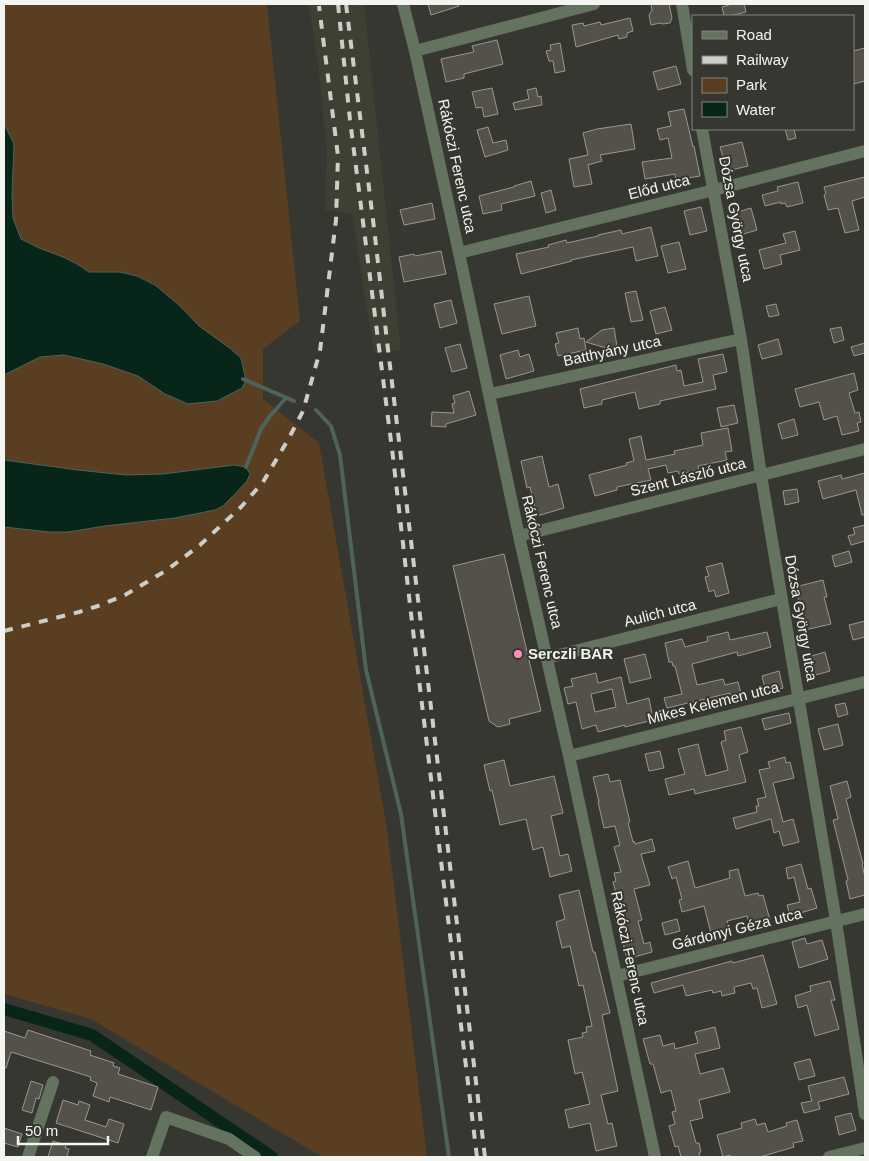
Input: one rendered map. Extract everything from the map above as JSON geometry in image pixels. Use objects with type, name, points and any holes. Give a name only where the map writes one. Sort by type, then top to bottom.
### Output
[{"type":"street","name":"Rákóczi Ferenc utca","points":[[403,4],[490,394],[519,536],[569,756],[655,1157]]},
{"type":"street","points":[[415,52],[594,4]]},
{"type":"street","points":[[682,4],[692,64]]},
{"type":"street","name":"Dózsa György utca","points":[[702,130],[742,339],[761,475],[836,921],[865,1114]]},
{"type":"street","name":"Előd utca","points":[[459,253],[865,151]]},
{"type":"street","name":"Batthyány utca","points":[[490,394],[742,339]]},
{"type":"street","name":"Szent László utca","points":[[519,536],[865,449]]},
{"type":"street","name":"Aulich utca","points":[[547,658],[781,599]]},
{"type":"street","name":"Mikes Kelemen utca","points":[[569,756],[865,682]]},
{"type":"street","name":"Gárdonyi Géza utca","points":[[617,976],[865,914]]},
{"type":"street","points":[[28,1157],[53,1082]]},
{"type":"street","points":[[152,1157],[166,1116],[229,1139],[255,1157]]},
{"type":"street","points":[[829,1157],[865,1148]]},
{"type":"shaded area","points":[[309,4],[364,4],[401,350],[374,353],[352,214],[325,210],[327,150],[318,64]]},
{"type":"green space","points":[[4,4],[267,4],[300,321],[263,349],[263,399],[319,443],[387,829],[427,1157],[322,1157],[91,1019],[4,994]]},
{"type":"water","points":[[4,124],[14,144],[13,218],[21,239],[63,257],[89,272],[120,272],[137,276],[155,285],[179,305],[199,326],[241,358],[246,380],[242,388],[217,401],[188,404],[165,394],[138,376],[103,364],[64,355],[40,357],[4,375]]},
{"type":"water","points":[[4,460],[126,475],[163,474],[234,465],[246,467],[250,474],[247,481],[235,494],[223,506],[215,510],[175,518],[68,532],[49,532],[4,527]]},
{"type":"building","points":[[428,4],[458,4],[459,6],[431,15]]},
{"type":"building","points":[[651,4],[669,4],[672,18],[670,23],[651,25],[649,15],[652,10]]},
{"type":"building","points":[[744,4],[746,12],[724,15],[722,7]]},
{"type":"building","points":[[630,18],[633,31],[627,33],[627,37],[619,39],[618,35],[576,47],[572,25],[583,23],[584,26],[600,22],[601,25]]},
{"type":"building","points":[[497,40],[503,64],[464,74],[464,78],[446,82],[441,59],[474,52],[472,46]]},
{"type":"building","points":[[560,43],[565,71],[555,73],[553,61],[549,61],[546,51],[551,50],[550,45]]},
{"type":"building","points":[[865,48],[865,81],[854,84],[854,51]]},
{"type":"building","points":[[676,66],[681,84],[658,90],[653,72]]},
{"type":"building","points":[[492,88],[498,114],[484,117],[482,107],[476,108],[472,92]]},
{"type":"building","points":[[536,88],[538,97],[541,96],[542,105],[515,110],[513,103],[529,99],[527,90]]},
{"type":"building","points":[[684,109],[700,176],[676,180],[675,174],[645,179],[642,162],[672,158],[668,138],[660,140],[657,129],[671,126],[668,112]]},
{"type":"building","points":[[631,124],[635,149],[600,155],[602,161],[588,165],[592,184],[574,187],[569,159],[588,155],[583,133]]},
{"type":"building","points":[[488,127],[493,143],[506,140],[508,150],[485,157],[477,130]]},
{"type":"building","points":[[785,130],[794,130],[796,138],[788,140]]},
{"type":"building","points":[[742,142],[748,166],[727,171],[720,147]]},
{"type":"building","points":[[865,177],[865,197],[852,201],[859,230],[845,233],[838,208],[828,210],[824,187]]},
{"type":"building","points":[[531,181],[535,196],[501,204],[502,210],[483,214],[479,196]]},
{"type":"building","points":[[798,182],[803,203],[787,207],[785,203],[781,204],[781,202],[765,206],[762,195],[778,191],[777,187]]},
{"type":"building","points":[[551,190],[556,210],[546,213],[541,193]]},
{"type":"building","points":[[432,203],[435,219],[404,225],[400,210]]},
{"type":"building","points":[[701,207],[707,231],[690,235],[684,211]]},
{"type":"building","points":[[751,208],[757,230],[737,236],[731,214]]},
{"type":"building","points":[[651,227],[658,256],[636,261],[633,247],[571,260],[521,274],[516,254],[549,247],[548,245],[566,240],[567,243],[621,230],[622,234]]},
{"type":"building","points":[[795,231],[800,250],[780,255],[782,264],[764,269],[759,250],[786,243],[783,234]]},
{"type":"building","points":[[679,242],[686,269],[668,273],[661,246]]},
{"type":"building","points":[[441,251],[446,274],[404,282],[399,257]]},
{"type":"building","points":[[636,291],[643,320],[631,322],[625,293]]},
{"type":"building","points":[[529,296],[536,326],[502,334],[494,304]]},
{"type":"building","points":[[451,300],[457,323],[440,328],[434,304]]},
{"type":"building","points":[[776,304],[779,315],[769,317],[766,306]]},
{"type":"building","points":[[665,307],[672,330],[656,334],[650,311]]},
{"type":"building","points":[[841,327],[844,340],[834,343],[830,329]]},
{"type":"building","points":[[578,328],[580,339],[584,338],[586,350],[558,356],[555,344],[559,343],[556,333]]},
{"type":"building","points":[[614,328],[617,346],[606,348],[586,342],[602,330]]},
{"type":"building","points":[[778,339],[782,354],[762,359],[758,345]]},
{"type":"building","points":[[865,343],[865,353],[854,356],[851,347]]},
{"type":"building","points":[[460,344],[467,368],[452,372],[445,348]]},
{"type":"building","points":[[518,350],[520,357],[529,354],[534,371],[506,379],[500,355]]},
{"type":"building","points":[[723,354],[727,372],[713,375],[716,389],[660,401],[660,404],[639,409],[635,392],[602,400],[602,404],[584,408],[580,389],[676,365],[677,371],[681,370],[684,386],[703,382],[698,359]]},
{"type":"building","points":[[854,373],[858,390],[849,393],[855,413],[859,412],[861,422],[857,423],[859,431],[842,435],[837,416],[824,420],[819,402],[800,407],[795,389]]},
{"type":"building","points":[[469,391],[476,415],[446,424],[446,427],[431,426],[432,412],[454,413],[452,404],[455,403],[453,396]]},
{"type":"building","points":[[734,405],[738,423],[721,427],[717,408]]},
{"type":"building","points":[[794,419],[798,435],[782,439],[778,424]]},
{"type":"building","points":[[728,428],[732,451],[725,452],[727,460],[698,466],[699,470],[679,474],[678,471],[668,473],[666,465],[648,469],[651,480],[617,487],[617,490],[595,496],[589,475],[627,465],[626,463],[634,461],[629,439],[641,436],[646,460],[675,454],[674,451],[703,445],[701,433]]},
{"type":"building","points":[[542,456],[549,487],[558,484],[564,508],[537,516],[530,487],[527,488],[521,461]]},
{"type":"building","points":[[865,473],[865,515],[862,515],[856,490],[823,499],[818,481],[841,475],[842,479]]},
{"type":"building","points":[[797,489],[799,502],[785,505],[783,491]]},
{"type":"building","points":[[865,525],[865,541],[851,545],[848,536],[855,534],[853,528]]},
{"type":"building","points":[[849,551],[852,562],[835,567],[832,556]]},
{"type":"building","points":[[504,554],[541,711],[509,719],[510,724],[498,727],[489,721],[453,566]]},
{"type":"building","points":[[722,563],[729,593],[716,597],[714,590],[709,592],[705,577],[709,576],[706,567]]},
{"type":"building","points":[[823,580],[827,597],[824,597],[831,624],[805,630],[795,587]]},
{"type":"building","points":[[865,621],[865,637],[853,640],[849,625]]},
{"type":"building","points":[[728,632],[730,640],[767,632],[771,647],[738,656],[737,652],[692,664],[697,685],[723,679],[725,685],[738,682],[741,694],[731,697],[730,693],[667,708],[664,698],[682,694],[675,666],[673,666],[672,662],[669,662],[665,643],[682,639],[685,647],[708,641],[707,637]]},
{"type":"building","points":[[825,652],[830,671],[812,676],[808,657]]},
{"type":"building","points":[[645,654],[651,678],[630,683],[624,659]]},
{"type":"building","points":[[779,671],[783,688],[766,692],[762,676]]},
{"type":"building","points":[[596,673],[598,683],[621,677],[627,704],[649,698],[653,720],[598,732],[596,725],[582,729],[576,702],[568,704],[564,688],[573,686],[571,679]],"holes":[[[612,689],[616,707],[595,712],[591,694]]]},
{"type":"building","points":[[845,703],[848,714],[838,717],[835,705]]},
{"type":"building","points":[[789,713],[791,723],[765,730],[762,719]]},
{"type":"building","points":[[838,724],[843,745],[824,750],[818,729]]},
{"type":"building","points":[[741,727],[748,752],[739,755],[746,782],[695,794],[694,789],[669,795],[665,779],[685,774],[678,749],[698,744],[706,776],[728,770],[721,742],[726,740],[724,731]]},
{"type":"building","points":[[660,751],[664,768],[649,771],[645,754]]},
{"type":"building","points":[[785,757],[786,763],[790,762],[794,778],[773,783],[783,822],[793,819],[799,842],[783,846],[779,831],[774,833],[771,819],[736,829],[733,818],[757,812],[756,806],[759,806],[757,799],[766,797],[759,770],[770,768],[768,762]]},
{"type":"building","points":[[504,760],[510,786],[554,776],[563,813],[551,816],[560,856],[568,854],[572,871],[550,877],[543,847],[533,850],[526,819],[500,825],[484,765]]},
{"type":"building","points":[[608,774],[610,782],[620,780],[633,842],[635,844],[652,839],[655,851],[641,854],[650,885],[634,889],[642,920],[638,921],[644,944],[650,942],[652,952],[627,959],[614,906],[619,905],[613,882],[616,881],[614,873],[621,872],[614,847],[620,845],[615,826],[604,828],[593,777]]},
{"type":"building","points":[[847,781],[851,797],[846,799],[865,877],[865,895],[850,899],[846,881],[848,880],[833,820],[838,819],[830,786]]},
{"type":"building","points":[[688,861],[695,888],[730,878],[729,871],[738,869],[745,896],[758,893],[759,896],[763,895],[770,920],[750,926],[747,916],[727,921],[729,929],[711,933],[704,906],[682,912],[679,900],[682,899],[676,877],[672,879],[668,867]]},
{"type":"building","points":[[801,864],[808,889],[811,888],[817,908],[790,916],[787,905],[800,902],[794,877],[788,879],[786,868]]},
{"type":"building","points":[[579,890],[593,952],[595,952],[610,1013],[602,1015],[618,1091],[601,1095],[608,1124],[612,1123],[617,1146],[596,1151],[590,1123],[569,1128],[565,1110],[590,1104],[582,1072],[575,1074],[568,1040],[583,1037],[582,1033],[587,1032],[586,1027],[592,1026],[583,985],[579,986],[570,946],[562,948],[556,922],[565,919],[559,895]]},
{"type":"building","points":[[677,919],[680,931],[665,935],[662,923]]},
{"type":"building","points":[[805,938],[807,944],[822,940],[828,959],[799,968],[792,942]]},
{"type":"building","points":[[763,955],[777,1004],[762,1008],[757,988],[753,989],[751,983],[734,987],[735,993],[722,996],[721,991],[713,993],[712,990],[686,996],[683,985],[654,993],[651,983],[732,961],[733,963]]},
{"type":"building","points":[[830,981],[835,1000],[831,1000],[839,1029],[815,1036],[807,1005],[798,1008],[795,996],[811,991],[810,986]]},
{"type":"building","points":[[715,1027],[720,1048],[695,1054],[700,1074],[723,1068],[730,1092],[699,1100],[703,1118],[690,1121],[696,1143],[699,1143],[700,1157],[681,1157],[678,1146],[675,1147],[669,1126],[675,1124],[672,1112],[676,1111],[671,1090],[661,1093],[653,1064],[650,1064],[643,1039],[660,1035],[663,1046],[674,1043],[675,1049],[698,1043],[695,1032]]},
{"type":"building","points":[[28,1030],[91,1051],[90,1055],[114,1063],[113,1066],[120,1068],[118,1074],[158,1087],[151,1110],[110,1097],[109,1102],[93,1096],[97,1083],[90,1080],[91,1077],[11,1052],[6,1068],[4,1068],[4,1031],[25,1038]]},
{"type":"building","points":[[810,1059],[815,1076],[799,1080],[794,1063]]},
{"type":"building","points":[[844,1077],[849,1094],[818,1102],[820,1109],[804,1113],[801,1103],[812,1101],[808,1086]]},
{"type":"building","points":[[31,1081],[43,1085],[39,1099],[36,1098],[32,1113],[22,1110]]},
{"type":"building","points":[[63,1100],[78,1105],[79,1101],[90,1105],[85,1120],[106,1127],[109,1119],[124,1124],[118,1143],[56,1123]]},
{"type":"building","points":[[851,1113],[856,1130],[839,1135],[835,1117]]},
{"type":"building","points":[[755,1119],[757,1125],[765,1123],[768,1132],[787,1126],[786,1123],[797,1120],[803,1141],[793,1143],[794,1147],[760,1157],[731,1157],[730,1155],[723,1157],[717,1135],[742,1128],[741,1123]]},
{"type":"building","points":[[4,1128],[22,1134],[18,1147],[4,1143]]},
{"type":"building","points":[[53,1141],[66,1145],[65,1148],[69,1149],[67,1157],[48,1157]]},
{"type":"waterway","points":[[243,379],[294,401]]},
{"type":"waterway","points":[[246,467],[261,429],[286,398]]},
{"type":"waterway","points":[[316,410],[331,426],[340,455],[366,670],[401,814],[449,1157]]},
{"type":"waterway","points":[[4,1009],[92,1035],[272,1157]]},
{"type":"railway","points":[[338,4],[350,120],[393,457],[477,1157]]},
{"type":"railway","points":[[346,4],[485,1157]]},
{"type":"railway","points":[[4,631],[98,606],[125,595],[167,570],[200,545],[241,507],[263,482],[303,411],[320,351],[336,220],[338,156],[319,6]]},
{"type":"place","name":"Serczli BAR","points":[[518,654]]}]
